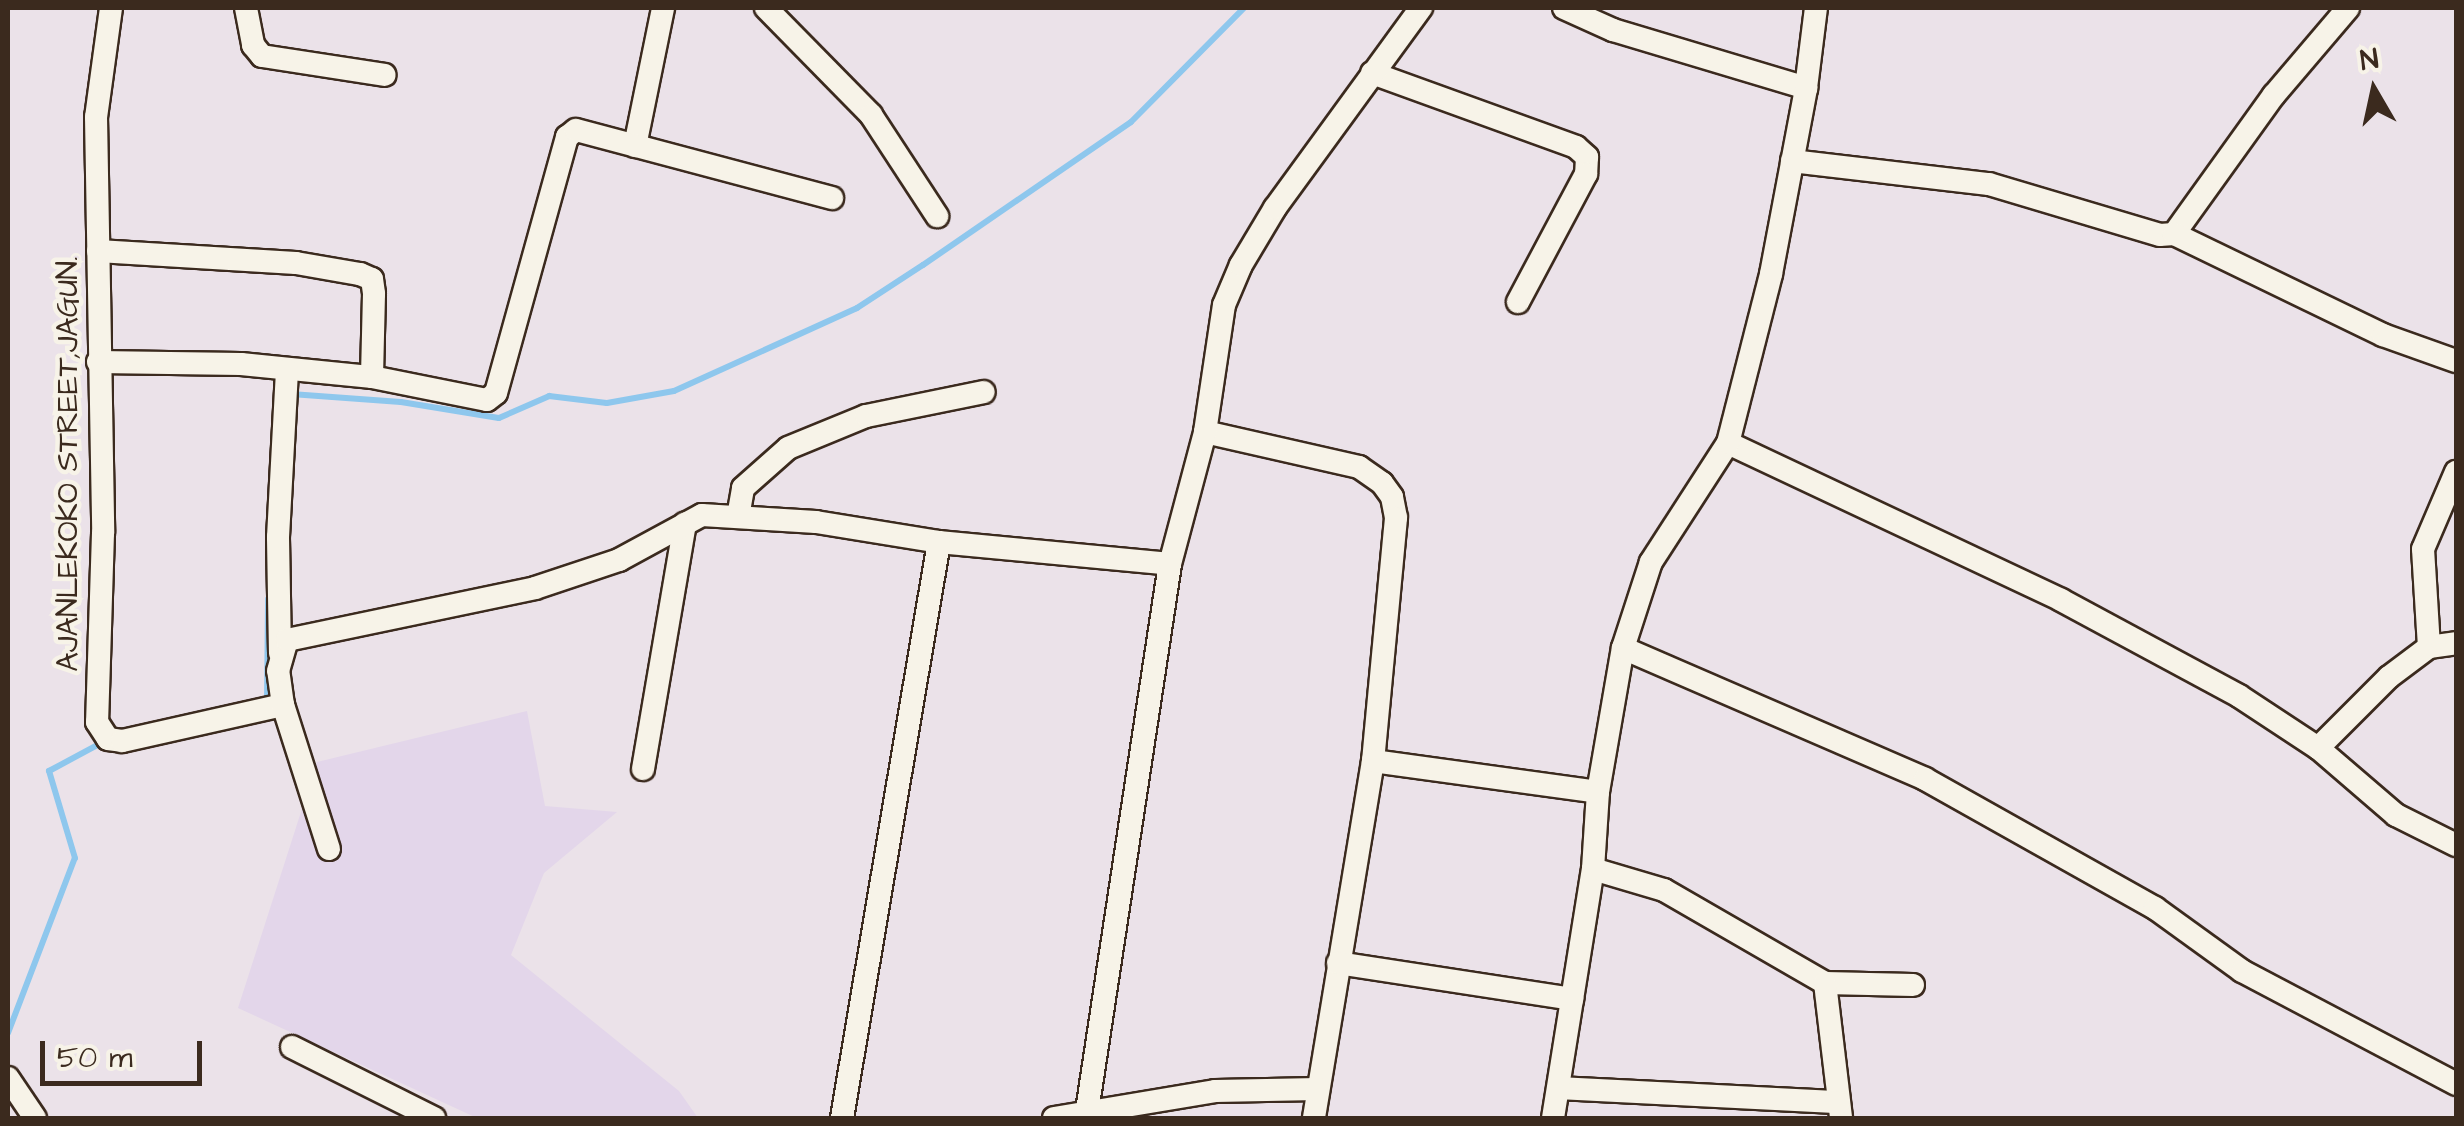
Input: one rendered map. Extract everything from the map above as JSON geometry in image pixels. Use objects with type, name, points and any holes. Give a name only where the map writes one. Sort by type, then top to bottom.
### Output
[{"type":"street","name":"AJANLEKOKO STREET,JAGUN.","points":[[111,8],[96,116],[103,533],[97,722],[108,740],[122,741],[283,705]]},
{"type":"street","points":[[246,8],[249,34],[262,56],[386,76]]},
{"type":"street","points":[[635,146],[663,8]]},
{"type":"street","points":[[766,8],[871,114],[936,216]]},
{"type":"street","points":[[1087,1111],[1170,564],[1205,432],[1224,305],[1241,264],[1285,194],[1422,8]]},
{"type":"street","points":[[1564,8],[1613,30],[1806,88]]},
{"type":"street","points":[[1553,1118],[1593,869],[1598,792],[1624,648],[1651,562],[1728,443],[1771,274],[1806,88],[1816,8]]},
{"type":"street","points":[[2174,234],[2274,95],[2348,8]]},
{"type":"street","points":[[1372,73],[1576,148],[1587,157],[1586,174],[1518,302]]},
{"type":"street","points":[[98,362],[240,364],[372,377],[487,400],[496,393],[567,136],[585,131],[832,198]]},
{"type":"street","points":[[1792,161],[1989,184],[2160,234],[2174,234],[2383,335],[2456,362]]},
{"type":"street","points":[[98,251],[296,263],[372,279],[372,377]]},
{"type":"street","points":[[287,370],[278,538],[283,705],[329,849]]},
{"type":"street","points":[[738,517],[742,488],[788,448],[866,416],[984,392]]},
{"type":"street","points":[[1205,432],[1358,467],[1382,483],[1392,497],[1396,540],[1372,761],[1314,1118]]},
{"type":"street","points":[[1728,443],[2061,600],[2239,696],[2318,748],[2396,815],[2456,845]]},
{"type":"street","points":[[2430,647],[2423,549],[2456,472]]},
{"type":"street","points":[[280,654],[288,640],[317,631],[536,588],[619,560],[702,515],[816,522],[939,542],[1170,564]]},
{"type":"street","points":[[643,770],[685,524]]},
{"type":"street","points":[[842,1118],[939,542]]},
{"type":"street","points":[[2318,748],[2389,678],[2430,647],[2456,642]]},
{"type":"street","points":[[1624,648],[1925,780],[2155,908],[2242,971],[2456,1084]]},
{"type":"street","points":[[1372,761],[1598,792]]},
{"type":"street","points":[[1593,869],[1664,890],[1826,982],[1912,985]]},
{"type":"street","points":[[1338,962],[1572,1000]]},
{"type":"street","points":[[1558,1088],[1840,1110],[1826,982]]},
{"type":"street","points":[[292,1047],[434,1118]]},
{"type":"street","points":[[8,1078],[35,1118]]},
{"type":"street","points":[[1054,1118],[1215,1091],[1318,1088]]},
{"type":"shaded area","points":[[527,711],[545,806],[617,812],[544,873],[511,955],[679,1091],[698,1118],[477,1118],[238,1008],[317,762]]},
{"type":"waterway","points":[[291,394],[401,402],[499,418],[549,396],[607,403],[674,391],[857,308],[923,265],[1131,122],[1244,8]]},
{"type":"waterway","points":[[267,702],[268,599]]},
{"type":"waterway","points":[[8,1033],[75,858],[49,771],[103,742]]}]
